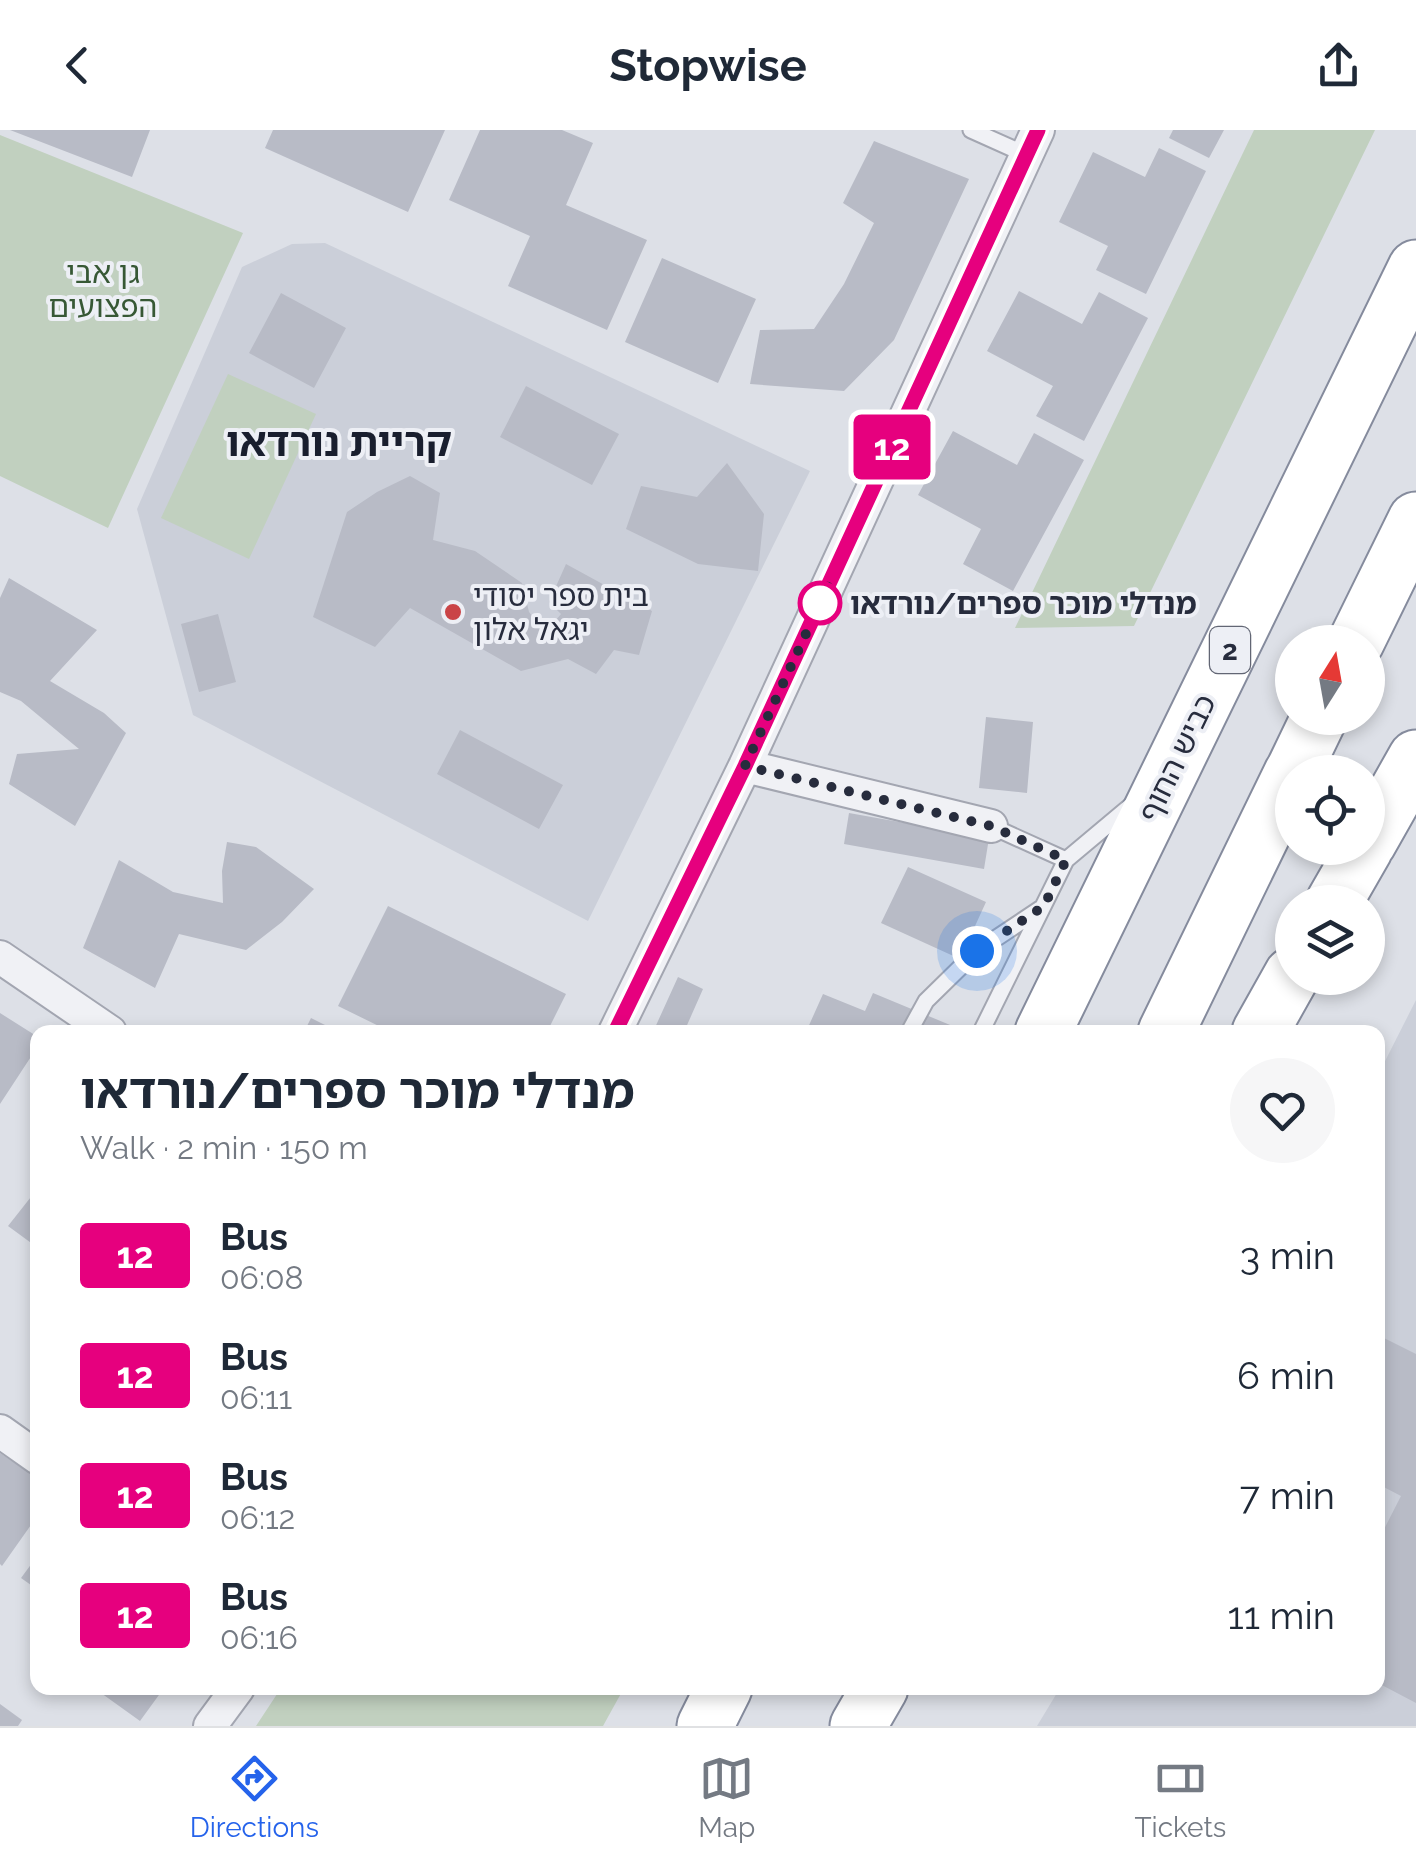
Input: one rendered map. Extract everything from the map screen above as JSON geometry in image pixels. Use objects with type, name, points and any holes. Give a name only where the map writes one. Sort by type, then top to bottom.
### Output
[{"type":"highway","name":"כביש החוף","points":[[1047,1025],[1416,268]]},
{"type":"highway","points":[[1364,625],[1416,520]]},
{"type":"highway","points":[[1385,812],[1416,758]]},
{"type":"highway","points":[[1169,1025],[1275,808]]},
{"type":"highway","points":[[1264,1025],[1281,995]]},
{"type":"highway","points":[[706,1726],[721,1695]]},
{"type":"highway","points":[[827,1726],[842,1695]]},
{"type":"highway","points":[[858,1726],[876,1695]]},
{"type":"street","points":[[617,1025],[745,766],[1033,142]]},
{"type":"street","points":[[745,766],[991,826]]},
{"type":"street","points":[[0,956],[100,1025]]},
{"type":"street","points":[[0,1431],[30,1452]]},
{"type":"street","points":[[210,1726],[233,1695]]},
{"type":"lane","points":[[971,130],[1033,142]]},
{"type":"lane","points":[[985,1025],[1066,860],[1171,771]]},
{"type":"lane","points":[[991,826],[1066,860]]},
{"type":"lane","points":[[913,1025],[926,1001],[977,951],[1044,906]]},
{"type":"shaded area","name":"בית ספר יסודי יגאל אלון","points":[[325,243],[810,471],[588,921],[193,715],[137,509],[242,267],[292,244]]},
{"type":"shaded area","points":[[1416,1000],[1416,1726],[1037,1726],[1056,1695],[1385,1695],[1385,1061]]},
{"type":"green space","points":[[1254,130],[1375,130],[1134,626],[1015,628]]},
{"type":"green space","name":"גן אבי הפצועים","points":[[0,135],[243,233],[108,528],[0,476]]},
{"type":"green space","points":[[228,374],[316,414],[249,559],[161,518]]},
{"type":"green space","points":[[276,1695],[620,1695],[603,1726],[256,1726]]},
{"type":"building","points":[[10,130],[150,130],[132,177]]},
{"type":"building","points":[[273,130],[445,130],[408,212],[265,148]]},
{"type":"building","points":[[480,130],[562,130],[593,143],[566,205],[647,240],[607,330],[508,286],[530,236],[449,200]]},
{"type":"building","points":[[1173,130],[1224,130],[1209,158],[1169,138]]},
{"type":"building","points":[[874,141],[969,179],[894,340],[844,391],[750,384],[760,330],[814,329],[844,284],[874,223],[843,203]]},
{"type":"building","points":[[1159,148],[1206,171],[1146,294],[1096,270],[1108,246],[1059,222],[1093,152],[1145,177]]},
{"type":"building","points":[[662,258],[756,299],[718,383],[625,342]]},
{"type":"building","points":[[1019,291],[1082,324],[1099,292],[1148,318],[1084,441],[1036,416],[1053,386],[987,351]]},
{"type":"building","points":[[281,293],[346,328],[314,388],[249,353]]},
{"type":"building","points":[[526,386],[619,434],[592,485],[500,437]]},
{"type":"building","points":[[953,431],[1017,465],[1034,433],[1084,460],[1013,591],[963,564],[981,529],[918,495]]},
{"type":"building","points":[[727,463],[764,514],[758,571],[698,564],[626,529],[641,486],[697,497]]},
{"type":"building","points":[[410,476],[440,493],[433,540],[475,551],[522,583],[529,612],[546,632],[561,614],[549,602],[566,564],[652,611],[639,655],[614,650],[596,674],[568,659],[521,671],[410,608],[375,647],[313,617],[347,512]]},
{"type":"building","points":[[9,578],[97,630],[50,681],[104,713],[126,733],[75,826],[9,784],[17,754],[79,749],[21,701],[0,692],[0,598]]},
{"type":"building","points":[[218,614],[236,682],[199,692],[181,624]]},
{"type":"building","points":[[986,717],[1033,722],[1027,793],[979,788]]},
{"type":"building","points":[[460,730],[563,785],[539,829],[437,774]]},
{"type":"building","points":[[849,813],[989,838],[984,869],[844,844]]},
{"type":"building","points":[[227,842],[256,847],[314,889],[282,922],[246,950],[179,934],[155,988],[83,948],[119,860],[173,892],[223,903],[222,871]]},
{"type":"building","points":[[908,867],[986,902],[960,959],[881,923]]},
{"type":"building","points":[[388,906],[566,994],[550,1025],[377,1025],[338,1006]]},
{"type":"building","points":[[678,977],[703,989],[687,1025],[656,1025]]},
{"type":"building","points":[[873,993],[950,1025],[809,1025],[823,994],[865,1011]]},
{"type":"building","points":[[0,1013],[30,1032],[30,1058],[0,1104]]},
{"type":"building","points":[[30,1198],[30,1242],[8,1226]]},
{"type":"building","points":[[1385,1338],[1416,1354],[1416,1703],[1385,1687],[1385,1527],[1401,1496],[1385,1488]]},
{"type":"building","points":[[0,1453],[30,1474],[30,1526],[0,1564]]},
{"type":"building","points":[[30,1566],[30,1584],[21,1578]]},
{"type":"building","points":[[104,1695],[159,1695],[140,1721]]},
{"type":"building","points":[[0,1704],[22,1720],[18,1726],[0,1726]]},
{"type":"bus line","name":"12","points":[[618,1025],[745,766],[1038,130]]},
{"type":"place","name":"מנדלי מוכר ספרים/נורדאו","points":[[820,603]]},
{"type":"place","name":"בית ספר יסודי יגאל אלון","points":[[453,612]]},
{"type":"district","name":"קריית נורדאו","points":[[339,441]]},
{"type":"route","points":[[820,603],[828,586],[745,766],[991,826],[1066,860],[1044,906],[977,951]]}]
